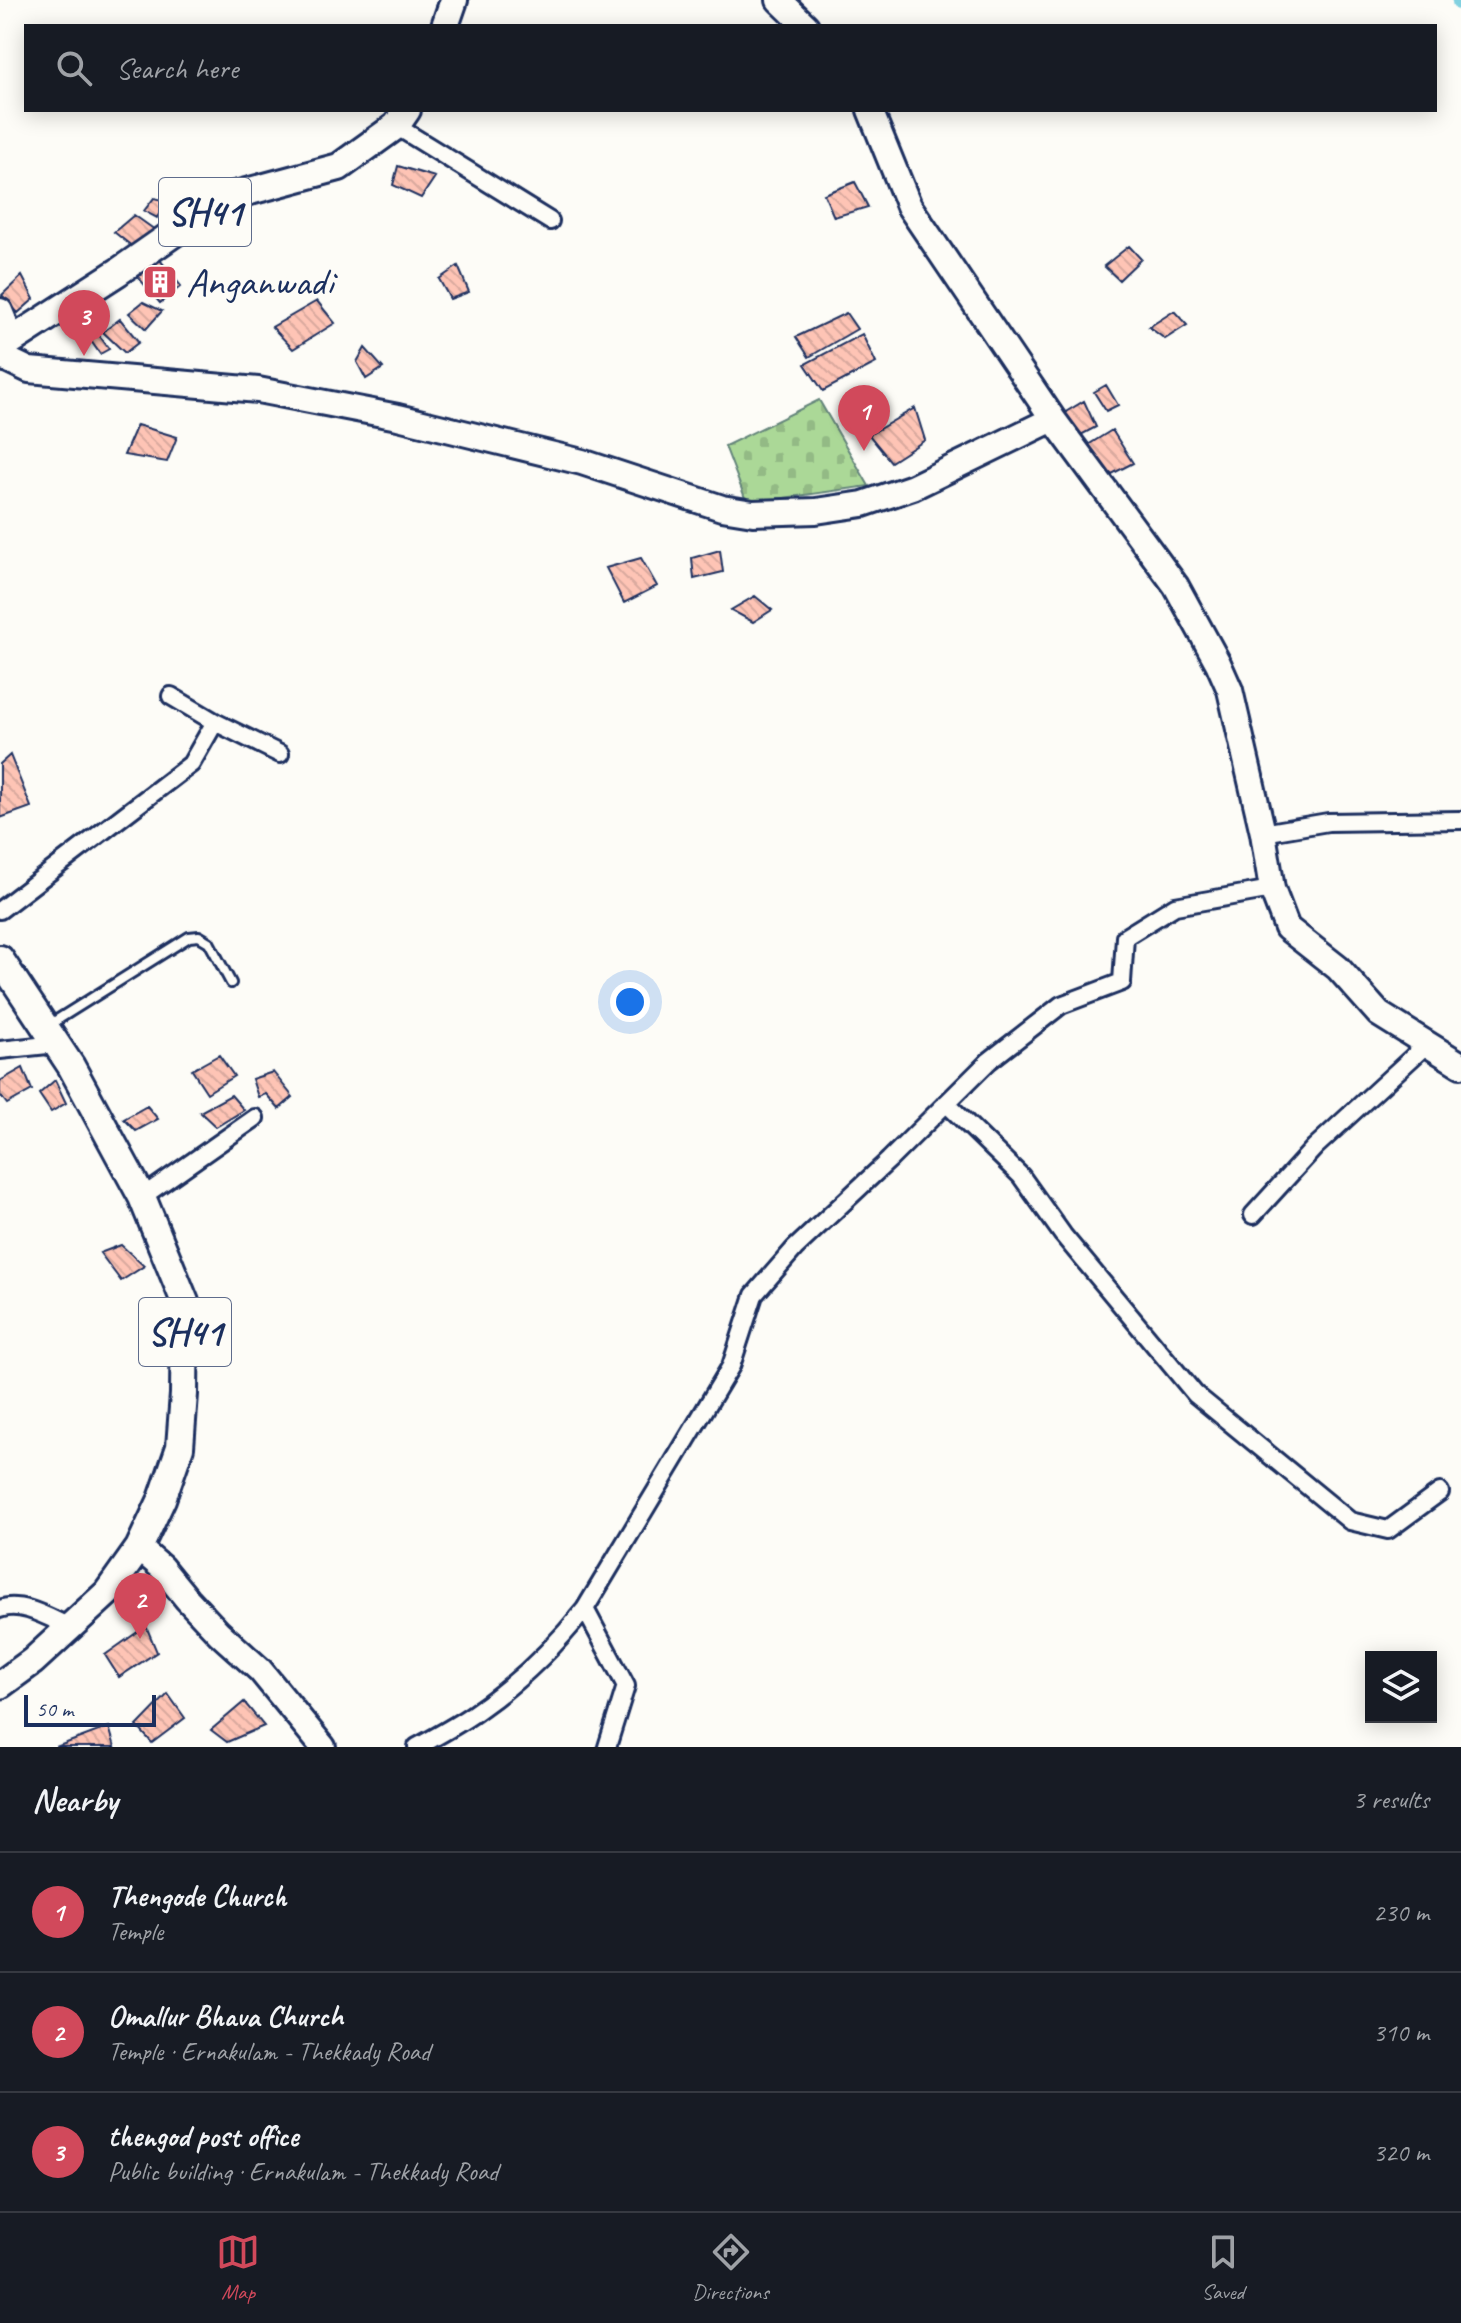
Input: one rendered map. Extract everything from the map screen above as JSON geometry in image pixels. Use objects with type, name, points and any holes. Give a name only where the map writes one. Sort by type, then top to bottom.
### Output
[{"type":"main road","points":[[446,24],[454,0]]},
{"type":"main road","name":"SH41","points":[[4,348],[224,198],[339,167],[401,118]]},
{"type":"main road","name":"SH41","points":[[0,959],[71,1066],[142,1197],[185,1302],[180,1447],[162,1499],[139,1548],[107,1593],[33,1661],[0,1685]]},
{"type":"street","points":[[779,0],[804,24]]},
{"type":"street","points":[[871,112],[909,206],[1053,419],[1176,586],[1218,663],[1230,690],[1263,833],[1272,889],[1287,928],[1338,968],[1379,1014],[1461,1065]]},
{"type":"street","points":[[401,118],[550,221]]},
{"type":"street","points":[[0,311],[4,348],[29,370],[258,390],[398,417],[582,462],[722,508],[753,513],[816,511],[863,504],[913,487],[1053,419]]},
{"type":"street","points":[[171,696],[280,754]]},
{"type":"street","points":[[0,910],[191,764],[215,722]]},
{"type":"street","points":[[1263,833],[1328,822],[1461,820]]},
{"type":"street","points":[[417,1747],[474,1714],[519,1680],[558,1642],[585,1609],[731,1366],[754,1295],[795,1248],[989,1061],[1061,1005],[1122,982],[1125,937],[1175,906],[1272,889]]},
{"type":"street","points":[[0,1050],[51,1036]]},
{"type":"street","points":[[1253,1215],[1315,1147],[1428,1043]]},
{"type":"street","points":[[946,1103],[1021,1176],[1063,1235],[1195,1394],[1350,1521],[1388,1530],[1440,1492]]},
{"type":"street","points":[[142,1197],[255,1118]]},
{"type":"street","points":[[139,1548],[161,1567],[219,1633],[260,1670],[323,1747]]},
{"type":"street","points":[[0,1609],[8,1606],[31,1611],[70,1627]]},
{"type":"street","points":[[585,1609],[626,1686],[607,1747]]},
{"type":"lane","points":[[51,1036],[189,937],[199,936],[209,942],[231,983]]},
{"type":"green space","points":[[819,400],[869,486],[747,503],[725,446]]},
{"type":"building","points":[[398,166],[435,177],[421,198],[393,185]]},
{"type":"building","points":[[855,182],[868,207],[834,217],[824,194]]},
{"type":"building","points":[[154,198],[166,201],[157,218],[144,211]]},
{"type":"building","points":[[134,215],[155,230],[133,247],[114,232]]},
{"type":"building","points":[[1129,246],[1141,259],[1119,280],[1104,266]]},
{"type":"building","name":"Anganwadi","points":[[160,260],[181,286],[160,303],[138,277]]},
{"type":"building","points":[[458,266],[469,292],[450,299],[439,279]]},
{"type":"building","points":[[22,276],[34,299],[18,313],[2,295]]},
{"type":"building","points":[[317,301],[335,323],[293,349],[272,327]]},
{"type":"building","points":[[143,302],[162,311],[146,329],[129,313]]},
{"type":"building","points":[[1174,311],[1187,325],[1165,339],[1149,327]]},
{"type":"building","points":[[846,313],[857,329],[809,357],[796,337]]},
{"type":"building","points":[[120,319],[139,342],[125,353],[103,332]]},
{"type":"building","points":[[96,331],[109,349],[100,354],[89,338]]},
{"type":"building","points":[[862,334],[876,363],[823,391],[805,364]]},
{"type":"building","points":[[365,348],[383,368],[366,379],[357,362]]},
{"type":"building","points":[[1106,385],[1118,405],[1106,411],[1094,392]]},
{"type":"building","points":[[1084,401],[1096,427],[1079,436],[1064,413]]},
{"type":"building","points":[[915,408],[925,440],[891,462],[869,435]]},
{"type":"building","points":[[137,425],[177,437],[167,462],[124,455]]},
{"type":"building","points":[[1112,430],[1133,463],[1110,475],[1088,445]]},
{"type":"building","points":[[720,550],[723,572],[694,579],[692,558]]},
{"type":"building","points":[[641,558],[657,586],[624,603],[606,568]]},
{"type":"building","points":[[755,596],[772,610],[753,622],[731,610]]},
{"type":"building","points":[[10,755],[31,807],[0,818],[0,764]]},
{"type":"building","points":[[219,1055],[234,1076],[207,1093],[192,1070]]},
{"type":"building","points":[[23,1068],[32,1090],[7,1104],[0,1095],[0,1081]]},
{"type":"building","points":[[273,1072],[293,1097],[279,1109],[266,1094],[258,1097],[252,1079]]},
{"type":"building","points":[[55,1080],[66,1103],[51,1112],[39,1094]]},
{"type":"building","points":[[231,1095],[244,1110],[216,1127],[200,1112]]},
{"type":"building","points":[[147,1106],[158,1119],[136,1131],[124,1119]]},
{"type":"building","points":[[121,1245],[144,1266],[121,1281],[100,1253]]},
{"type":"building","points":[[146,1626],[157,1652],[119,1677],[105,1655]]},
{"type":"building","points":[[168,1694],[185,1718],[152,1743],[137,1726]]},
{"type":"building","points":[[244,1702],[264,1726],[227,1742],[211,1730]]},
{"type":"building","points":[[109,1727],[115,1747],[56,1747]]},
{"type":"place","name":"Anganwadi","points":[[160,282]]},
{"type":"place","name":"thengod post office","points":[[84,356]]},
{"type":"place","name":"Thengode Church","points":[[864,451]]},
{"type":"place","name":"Omallur Bhava Church","points":[[140,1639]]}]
